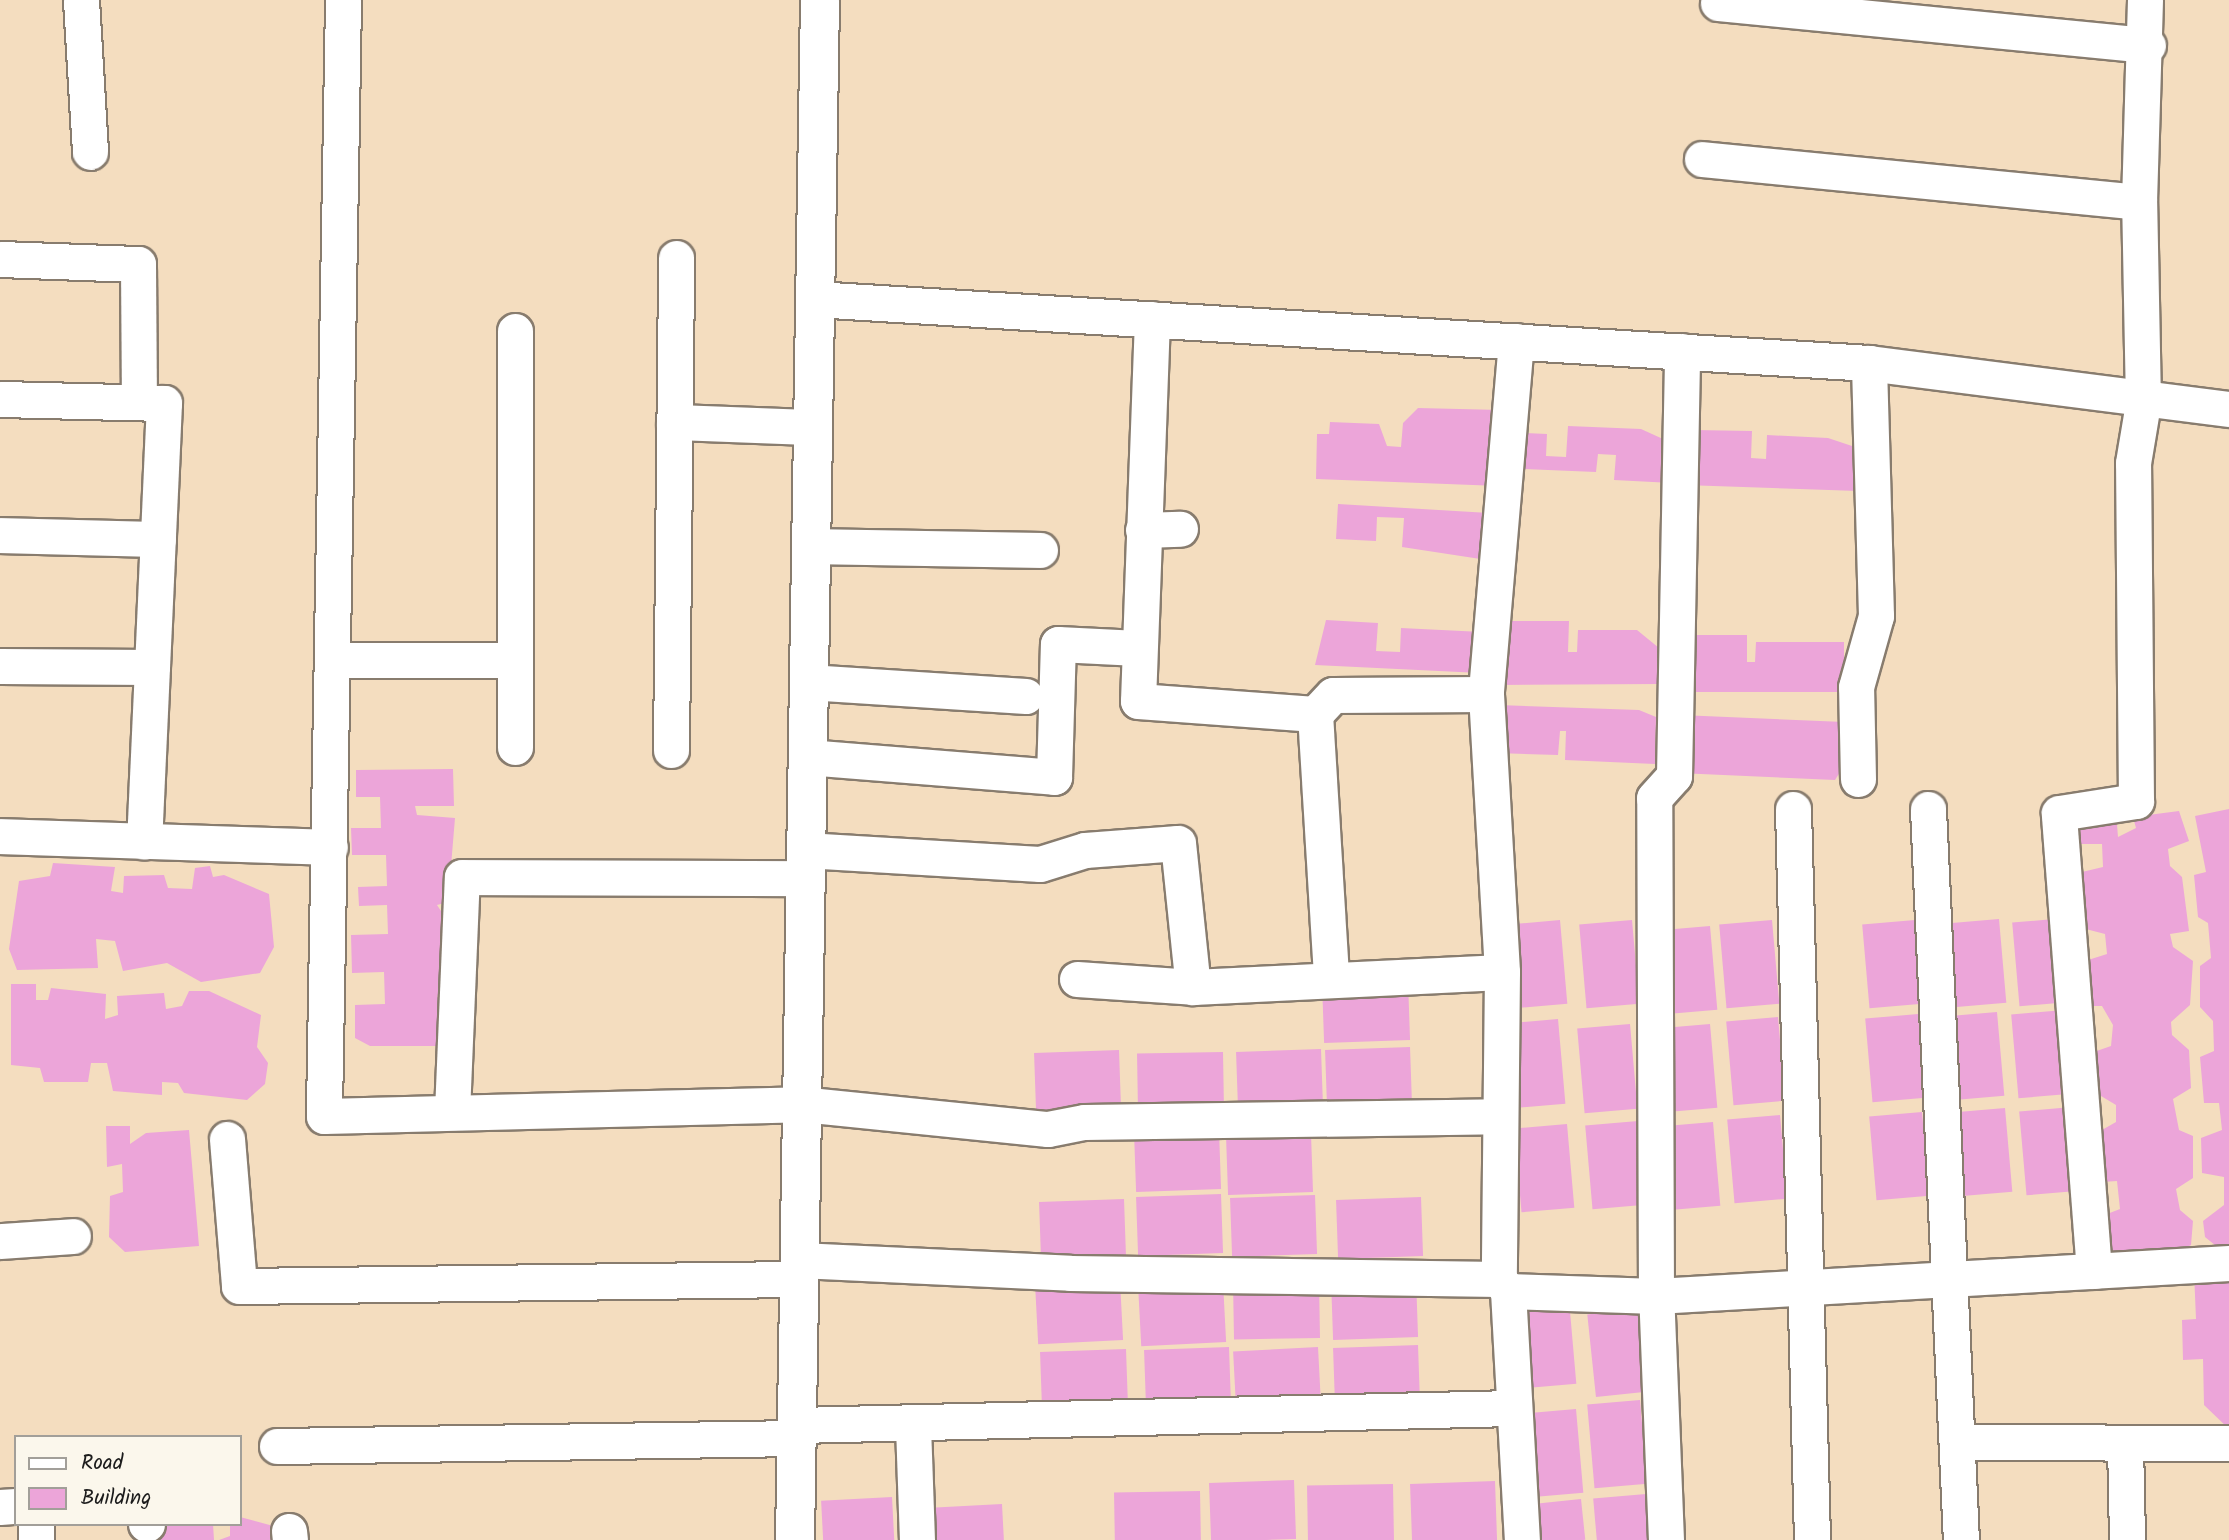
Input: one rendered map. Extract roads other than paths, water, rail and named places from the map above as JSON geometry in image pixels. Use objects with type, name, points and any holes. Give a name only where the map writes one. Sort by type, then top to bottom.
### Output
[{"type":"street","points":[[81,0],[90,152]]},
{"type":"street","points":[[343,0],[324,1116],[801,1104],[1048,1129],[1084,1122],[1499,1116]]},
{"type":"street","points":[[795,1540],[820,0]]},
{"type":"street","points":[[2094,1271],[2059,813],[2136,801],[2133,463],[2143,403],[2139,202],[2148,45],[2145,0]]},
{"type":"street","points":[[1718,2],[2148,45]]},
{"type":"street","points":[[1702,159],[2139,202]]},
{"type":"street","points":[[671,750],[676,258]]},
{"type":"street","points":[[0,259],[138,264],[139,402]]},
{"type":"street","points":[[814,299],[1869,363],[2143,403],[2229,410]]},
{"type":"street","points":[[1152,319],[1138,701],[1315,714]]},
{"type":"street","points":[[515,331],[515,747]]},
{"type":"street","points":[[1516,341],[1486,694],[1502,972],[1499,1116],[1504,1285],[1522,1540]]},
{"type":"street","points":[[1666,1540],[1656,1296],[1654,798],[1674,776],[1682,351]]},
{"type":"street","points":[[1858,779],[1856,687],[1876,616],[1869,363]]},
{"type":"street","points":[[0,399],[164,402],[144,842]]},
{"type":"street","points":[[674,422],[811,427]]},
{"type":"street","points":[[1143,530],[1180,529]]},
{"type":"street","points":[[0,535],[158,539]]},
{"type":"street","points":[[810,546],[1040,550]]},
{"type":"street","points":[[807,757],[1054,777],[1058,644],[1139,648]]},
{"type":"street","points":[[332,660],[515,660]]},
{"type":"street","points":[[0,666],[152,667]]},
{"type":"street","points":[[808,682],[1027,696]]},
{"type":"street","points":[[1331,976],[1315,714],[1333,695],[1486,694]]},
{"type":"street","points":[[1793,809],[1808,1283],[1812,1540]]},
{"type":"street","points":[[1928,809],[1952,1277],[1961,1540]]},
{"type":"street","points":[[0,836],[330,847]]},
{"type":"street","points":[[452,1112],[461,877],[805,864],[1040,864],[1085,850],[1178,843],[1193,987]]},
{"type":"street","points":[[1077,979],[1193,987],[1331,976],[1502,972]]},
{"type":"street","points":[[228,1139],[239,1286],[799,1270],[1070,1273],[1504,1285],[1656,1296],[1808,1283],[2229,1263]]},
{"type":"street","points":[[0,1241],[73,1236]]},
{"type":"street","points":[[277,1446],[1511,1408]]},
{"type":"street","points":[[914,1426],[917,1540]]},
{"type":"street","points":[[1959,1442],[2229,1443]]},
{"type":"street","points":[[2125,1443],[2127,1540]]}]
